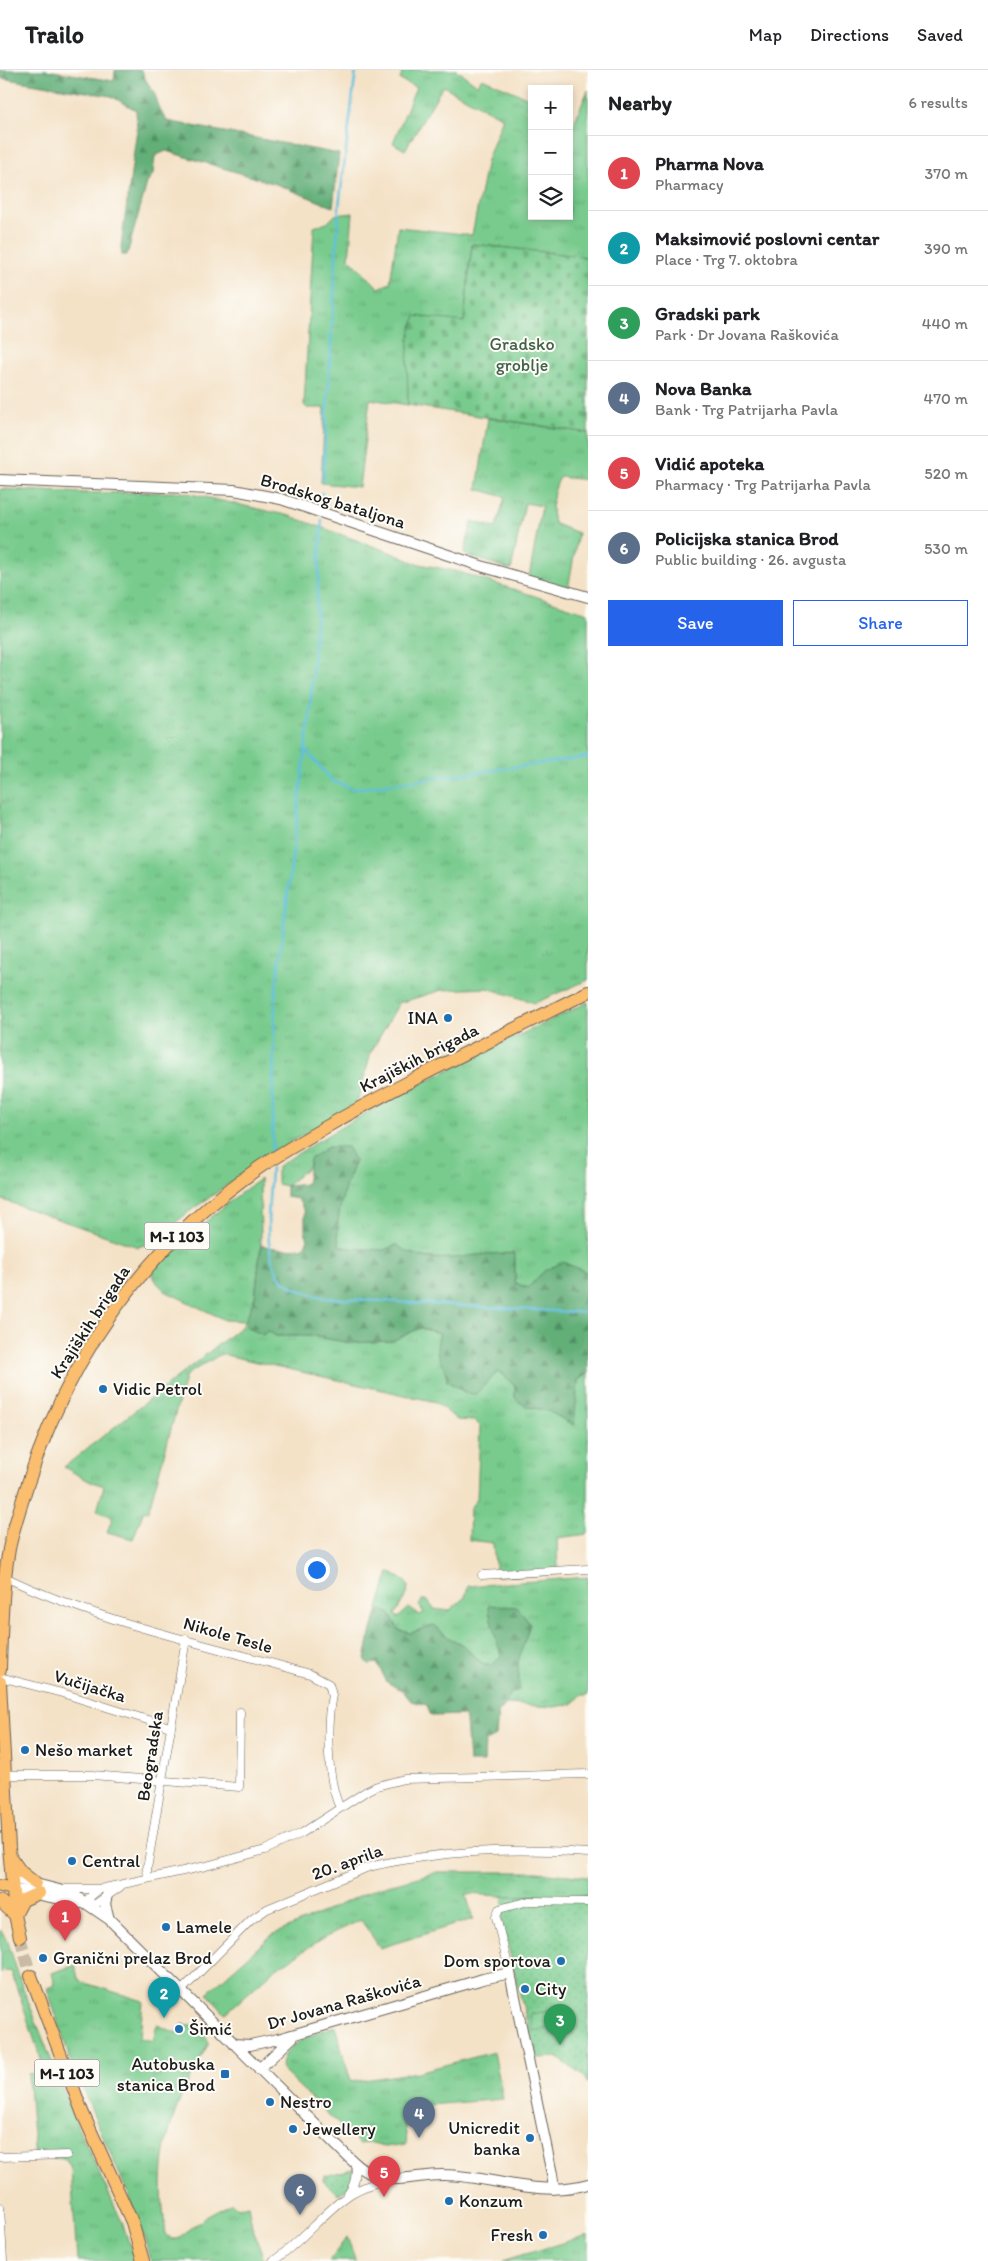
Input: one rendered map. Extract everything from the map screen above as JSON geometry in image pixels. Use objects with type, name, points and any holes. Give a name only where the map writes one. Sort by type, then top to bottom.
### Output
[{"type":"main road","name":"Krajiških brigada","points":[[0,1670],[3,1576],[18,1516],[36,1459],[59,1405],[81,1362],[110,1316],[138,1278],[163,1249],[209,1207],[273,1158],[404,1083],[588,992]]},
{"type":"main road","points":[[0,1682],[9,1847],[6,1882],[20,1937]]},
{"type":"main road","points":[[0,1861],[9,1847]]},
{"type":"main road","points":[[9,1847],[16,1866],[37,1888],[23,1900],[15,1915]]},
{"type":"main road","points":[[0,1901],[15,1915]]},
{"type":"main road","name":"M-I 103","points":[[32,1976],[83,2114],[132,2222],[143,2261]]},
{"type":"street","name":"Brodskog bataljona","points":[[0,480],[210,487],[281,499],[484,568],[588,597]]},
{"type":"street","points":[[482,1574],[588,1569]]},
{"type":"street","name":"Nikole Tesle","points":[[3,1576],[45,1595],[78,1607],[147,1629],[310,1674],[329,1684],[332,1695],[330,1704],[330,1770],[335,1797],[340,1808]]},
{"type":"street","name":"Beogradska","points":[[148,1878],[161,1780],[186,1639]]},
{"type":"street","name":"Vučijačka","points":[[0,1677],[62,1693],[170,1727]]},
{"type":"street","points":[[6,1775],[84,1775],[239,1787],[240,1712]]},
{"type":"street","points":[[37,1888],[103,1892],[126,1883],[206,1866],[265,1850],[302,1833],[377,1786],[404,1779],[588,1774]]},
{"type":"street","name":"20. aprila","points":[[182,1990],[251,1920],[267,1909],[366,1868],[382,1863],[466,1851],[514,1849],[588,1853]]},
{"type":"street","points":[[6,1882],[37,1888],[91,1907]]},
{"type":"street","points":[[58,1888],[79,1897],[109,1918],[355,2164],[368,2172],[389,2179]]},
{"type":"street","points":[[91,1907],[103,1892]]},
{"type":"street","points":[[103,1892],[109,1918]]},
{"type":"street","points":[[554,2189],[510,1973],[496,1917],[499,1909],[529,1901],[588,1902]]},
{"type":"street","name":"Dr Jovana Raškovića","points":[[234,2044],[250,2045],[298,2033],[474,1981],[510,1973]]},
{"type":"street","points":[[260,2069],[286,2042],[298,2033]]},
{"type":"street","points":[[0,2157],[67,2155]]},
{"type":"street","points":[[273,2261],[295,2244],[346,2197],[354,2183],[355,2164]]},
{"type":"street","points":[[346,2197],[370,2185],[389,2179],[457,2175],[522,2187],[554,2189],[588,2184]]},
{"type":"street","points":[[0,2207],[3,2261]]},
{"type":"green space","points":[[0,70],[46,70],[114,81],[115,70],[142,70],[167,121],[339,154],[333,207],[276,184],[166,151],[155,156],[153,174],[147,183],[127,255],[122,255],[121,247],[137,129],[136,110],[111,96],[0,78]]},
{"type":"green space","points":[[403,70],[457,70],[477,85],[482,78],[528,98],[526,111],[528,112],[528,220],[573,220],[573,126],[588,90],[588,257],[472,244],[464,322],[413,323],[409,351],[408,405],[370,399],[359,487],[321,483],[325,408],[307,408],[304,405],[314,227],[327,223],[335,215],[353,213],[349,258],[379,288],[390,283],[398,227],[472,235],[487,160],[503,118],[443,86],[405,150],[393,143],[416,87],[400,80]]},
{"type":"green space","name":"Gradsko groblje","points":[[472,244],[588,257],[588,433],[408,405],[408,348],[412,326],[416,316],[464,322]]},
{"type":"green space","points":[[488,418],[588,433],[588,480],[560,477],[555,488],[553,500],[552,513],[555,524],[578,533],[567,595],[529,577],[542,506],[525,503],[511,570],[464,554],[472,521],[496,528],[505,497],[477,489]]},
{"type":"green space","points":[[0,489],[87,493],[182,492],[290,516],[415,563],[459,572],[588,613],[588,980],[535,1003],[487,988],[442,990],[399,1003],[371,1052],[357,1103],[276,1151],[190,1211],[150,1243],[138,1247],[0,1199]]},
{"type":"green space","points":[[588,1002],[588,1273],[575,1267],[544,1271],[528,1288],[515,1283],[514,1253],[437,1258],[422,1257],[397,1245],[384,1251],[340,1246],[338,1226],[341,1203],[347,1180],[355,1161],[328,1147],[313,1157],[308,1167],[286,1186],[277,1184],[277,1167],[314,1143],[430,1079]]},
{"type":"green space","points":[[328,1147],[347,1147],[355,1161],[341,1203],[338,1227],[340,1246],[383,1250],[397,1245],[407,1252],[429,1258],[515,1253],[515,1283],[528,1288],[544,1271],[563,1262],[588,1273],[588,1373],[578,1380],[574,1425],[548,1411],[525,1406],[515,1398],[515,1386],[498,1371],[476,1394],[466,1393],[447,1381],[437,1352],[440,1333],[420,1328],[392,1341],[351,1343],[312,1336],[276,1336],[268,1331],[263,1335],[248,1328],[245,1321],[255,1297],[261,1245],[282,1249],[298,1248],[304,1247],[308,1239],[305,1231],[305,1212],[298,1199],[286,1197],[286,1186],[306,1184],[310,1159]]},
{"type":"green space","points":[[260,1179],[261,1245],[255,1297],[249,1310],[268,1331],[276,1336],[312,1336],[351,1343],[392,1341],[420,1328],[440,1333],[438,1349],[448,1382],[466,1393],[498,1371],[516,1386],[515,1398],[525,1406],[548,1411],[574,1425],[578,1380],[588,1373],[588,1534],[557,1538],[558,1573],[496,1576],[493,1543],[469,1540],[470,1508],[477,1499],[480,1426],[475,1421],[457,1420],[436,1402],[221,1354],[186,1375],[148,1512],[144,1510],[133,1539],[107,1532],[113,1517],[97,1511],[104,1486],[85,1479],[64,1467],[243,1325],[244,1321],[225,1320],[165,1291],[155,1279],[153,1270],[219,1211]]},
{"type":"green space","points":[[389,1572],[404,1580],[408,1586],[407,1594],[395,1614],[398,1618],[409,1608],[419,1615],[424,1613],[419,1605],[422,1600],[427,1600],[434,1609],[449,1611],[465,1597],[468,1586],[588,1577],[588,1695],[581,1695],[573,1704],[554,1707],[506,1704],[509,1694],[519,1690],[518,1662],[521,1650],[489,1612],[501,1656],[492,1666],[484,1665],[461,1644],[449,1638],[434,1625],[410,1633],[399,1630],[389,1613],[378,1609]]},
{"type":"green space","points":[[489,1605],[517,1607],[530,1624],[518,1662],[519,1690],[509,1694],[506,1704],[498,1713],[496,1736],[485,1742],[484,1762],[469,1762],[466,1720],[463,1715],[433,1716],[430,1714],[427,1705],[411,1701],[403,1691],[387,1682],[377,1663],[369,1664],[365,1660],[378,1609],[389,1613],[399,1630],[410,1633],[434,1625],[449,1638],[461,1644],[484,1665],[492,1665],[501,1656]]},
{"type":"green space","points":[[437,1872],[537,1872],[588,1877],[588,1896],[466,1894],[473,1919],[380,1948],[361,1920],[325,1937],[275,1969],[225,2014],[207,1993],[272,1935],[377,1888]]},
{"type":"green space","points":[[502,1896],[588,1896],[588,2084],[584,2077],[557,2057],[536,2058],[501,1919],[504,1910]]},
{"type":"green space","points":[[0,1929],[7,1939],[21,1983],[76,2123],[122,2222],[135,2261],[77,2261],[71,2169],[65,2158],[35,2160],[28,2074],[45,2071],[11,1971],[0,1972]]},
{"type":"green space","points":[[75,1965],[78,1978],[82,1982],[143,2001],[140,2038],[153,2041],[157,2025],[177,2033],[182,2024],[192,2025],[204,2033],[209,2043],[184,2090],[168,2134],[162,2181],[166,2234],[172,2239],[177,2239],[206,2217],[232,2203],[237,2208],[248,2205],[252,2226],[264,2259],[260,2261],[152,2261],[130,2198],[72,2065],[47,1988],[55,1985],[52,1973]]},
{"type":"green space","points":[[562,2009],[564,2026],[533,2031],[530,2014]]},
{"type":"green space","points":[[335,2026],[351,2082],[418,2072],[494,2052],[503,2099],[403,2107],[407,2144],[385,2147],[368,2143],[359,2144],[282,2070],[285,2054],[291,2048],[309,2036]]},
{"type":"green space","points":[[352,2169],[352,2177],[349,2184],[341,2193],[337,2194],[323,2180],[325,2176]]},
{"type":"green space","points":[[588,2235],[588,2261],[503,2261]]},
{"type":"green space","points":[[347,2237],[356,2261],[329,2261]]},
{"type":"waterway","points":[[323,480],[339,206],[356,70]]},
{"type":"waterway","points":[[322,493],[322,506]]},
{"type":"waterway","points":[[272,1151],[275,997],[310,713],[322,520]]},
{"type":"waterway","points":[[305,749],[331,780],[352,789],[588,757]]},
{"type":"waterway","points":[[271,1168],[268,1210],[271,1254],[281,1278],[295,1288],[326,1298],[588,1313]]},
{"type":"tunnel","points":[[20,1937],[31,1976]]},
{"type":"place","name":"INA","points":[[448,1018]]},
{"type":"place","name":"Vidic Petrol","points":[[103,1389]]},
{"type":"place","name":"Nešo market","points":[[25,1750]]},
{"type":"place","name":"Central","points":[[72,1861]]},
{"type":"place","name":"Lamele","points":[[166,1927]]},
{"type":"place","name":"Pharma Nova","points":[[65,1941]]},
{"type":"place","name":"Granični prelaz Brod","points":[[43,1958]]},
{"type":"place","name":"Dom sportova","points":[[561,1961]]},
{"type":"place","name":"City","points":[[525,1989]]},
{"type":"place","name":"Maksimović poslovni centar","points":[[164,2018]]},
{"type":"place","name":"Šimić","points":[[179,2029]]},
{"type":"place","name":"Gradski park","points":[[560,2045]]},
{"type":"place","name":"Autobuska stanica Brod","points":[[225,2074]]},
{"type":"place","name":"Nestro","points":[[270,2102]]},
{"type":"place","name":"Jewellery","points":[[293,2129]]},
{"type":"place","name":"Nova Banka","points":[[419,2138]]},
{"type":"place","name":"Unicredit banka","points":[[530,2138]]},
{"type":"place","name":"Vidić apoteka","points":[[384,2197]]},
{"type":"place","name":"Konzum","points":[[449,2201]]},
{"type":"place","name":"Policijska stanica Brod","points":[[300,2215]]},
{"type":"place","name":"Fresh","points":[[543,2235]]}]
